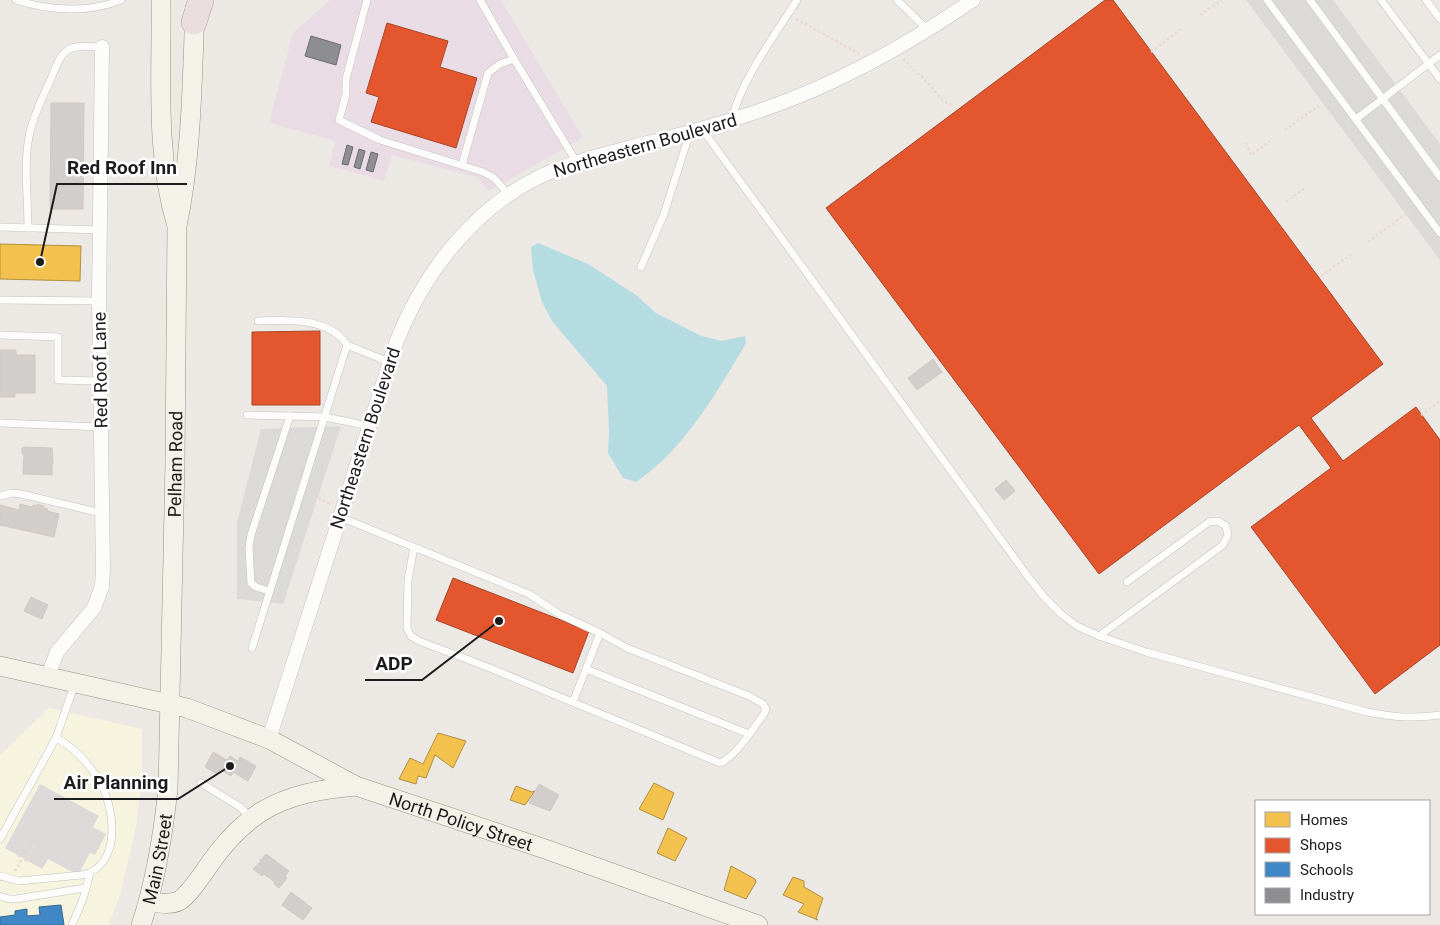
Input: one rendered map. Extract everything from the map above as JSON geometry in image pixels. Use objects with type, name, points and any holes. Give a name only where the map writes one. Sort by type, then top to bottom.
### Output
[{"type":"main road","name":"Pelham Road","points":[[161,0],[164,167],[168,196],[177,226]]},
{"type":"main road","name":"Pelham Road","points":[[170,703],[177,226],[184,192],[187,160],[197,7]]},
{"type":"main road","name":"North Policy Street","points":[[0,666],[170,703],[197,711],[269,739],[356,786],[545,848],[758,925]]},
{"type":"main road","name":"Main Street","points":[[141,925],[149,902],[163,833],[168,790],[170,703]]},
{"type":"main road","points":[[149,902],[166,904],[181,900],[228,841],[252,819],[272,806],[302,794],[330,788],[356,786]]},
{"type":"street","name":"Northeastern Boulevard","points":[[269,739],[389,362],[403,325],[432,273],[471,226],[509,195],[541,176],[577,163],[732,120],[788,101],[871,63],[928,30],[973,0]]},
{"type":"street","name":"Red Roof Lane","points":[[48,676],[57,652],[89,616],[102,586],[99,301],[102,47]]},
{"type":"lane","points":[[16,0],[43,7],[92,8],[122,0]]},
{"type":"lane","points":[[367,0],[346,79],[346,94],[339,120],[380,140],[489,175],[499,182],[509,195]]},
{"type":"lane","points":[[480,0],[577,163]]},
{"type":"lane","points":[[732,120],[736,102],[797,0]]},
{"type":"lane","points":[[897,0],[928,30]]},
{"type":"lane","points":[[1267,0],[1440,233]]},
{"type":"lane","points":[[1310,0],[1440,177]]},
{"type":"lane","points":[[1382,0],[1440,79]]},
{"type":"lane","points":[[1426,0],[1440,19]]},
{"type":"lane","points":[[28,228],[27,153],[34,118],[58,62],[64,53],[76,46],[102,47]]},
{"type":"lane","points":[[1356,119],[1440,55]]},
{"type":"lane","points":[[462,165],[488,73],[500,64],[514,59]]},
{"type":"lane","points":[[641,267],[664,214],[696,130]]},
{"type":"lane","points":[[696,130],[1029,578],[1061,614],[1077,626],[1099,636],[1146,652],[1367,712],[1392,717],[1420,718],[1440,715]]},
{"type":"lane","points":[[0,227],[101,230]]},
{"type":"lane","points":[[0,300],[99,301]]},
{"type":"lane","points":[[258,321],[287,320],[315,323],[336,333],[347,345],[389,362]]},
{"type":"lane","points":[[0,335],[58,337],[58,380],[101,381]]},
{"type":"lane","points":[[252,648],[347,345]]},
{"type":"lane","points":[[247,415],[325,417],[369,426]]},
{"type":"lane","points":[[269,591],[256,587],[251,583],[249,548],[257,514],[290,416]]},
{"type":"lane","points":[[0,423],[101,427]]},
{"type":"lane","points":[[0,496],[11,493],[21,494],[101,513]]},
{"type":"lane","points":[[340,517],[414,547],[529,594],[559,614],[600,632],[627,648],[731,688],[763,704],[766,709],[764,714],[732,755],[726,761],[720,763],[490,668],[419,641],[412,636],[407,628],[408,580],[414,547]]},
{"type":"lane","points":[[1099,636],[1223,545],[1228,535],[1226,526],[1218,521],[1209,522],[1127,582]]},
{"type":"lane","points":[[573,702],[600,632]]},
{"type":"lane","points":[[586,669],[749,734]]},
{"type":"lane","points":[[0,840],[56,738],[76,683]]},
{"type":"lane","points":[[0,876],[19,881],[90,874],[97,869],[105,858],[111,844],[112,828],[110,814],[98,778],[74,750],[56,738]]},
{"type":"lane","points":[[201,783],[240,807],[252,819]]},
{"type":"lane","points":[[72,925],[83,899],[90,874]]},
{"type":"lane","points":[[0,896],[16,899],[85,888]]},
{"type":"path","points":[[1200,15],[1222,0]]},
{"type":"path","points":[[804,24],[860,54]]},
{"type":"path","points":[[1151,52],[1182,28]]},
{"type":"path","points":[[903,59],[931,86],[942,100],[951,105]]},
{"type":"path","points":[[1285,130],[1319,106]]},
{"type":"path","points":[[1246,143],[1251,155],[1270,141]]},
{"type":"path","points":[[1286,202],[1305,188]]},
{"type":"path","points":[[1368,242],[1410,211]]},
{"type":"path","points":[[1321,276],[1352,254]]},
{"type":"path","points":[[1421,415],[1440,401]]},
{"type":"path","points":[[321,498],[333,505]]},
{"type":"path","points":[[22,859],[28,840]]},
{"type":"path","points":[[14,873],[22,859],[35,844]]},
{"type":"shaded area","points":[[330,0],[501,0],[583,138],[489,191],[476,177],[392,155],[384,181],[329,166],[335,141],[269,123],[293,33]]},
{"type":"shaded area","points":[[1246,0],[1333,0],[1440,144],[1440,260]]},
{"type":"shaded area","points":[[341,426],[283,604],[237,599],[237,522],[261,429]]},
{"type":"shaded area","points":[[49,708],[142,729],[142,775],[136,827],[120,895],[109,925],[0,925],[0,755]]},
{"type":"shaded area","points":[[40,784],[99,816],[93,827],[106,834],[95,855],[90,853],[78,875],[48,859],[42,869],[5,848]]},
{"type":"water","points":[[538,243],[588,264],[636,295],[656,313],[701,336],[722,341],[745,336],[746,343],[724,381],[698,419],[669,454],[636,482],[623,478],[608,453],[607,386],[552,321],[542,302],[533,270],[531,247]]},
{"type":"building: Homes","points":[[0,244],[81,246],[80,281],[0,279]]},
{"type":"building: Homes","points":[[438,733],[466,741],[453,768],[435,755],[426,778],[418,776],[416,784],[399,779],[410,758],[423,764]]},
{"type":"building: Homes","points":[[654,783],[674,793],[663,820],[639,809]]},
{"type":"building: Homes","points":[[516,786],[532,792],[535,791],[525,805],[510,800]]},
{"type":"building: Homes","points":[[668,828],[687,838],[675,861],[657,853]]},
{"type":"building: Homes","points":[[731,866],[755,879],[756,882],[746,899],[724,890]]},
{"type":"building: Homes","points":[[793,877],[804,881],[804,887],[823,898],[816,919],[818,920],[798,912],[804,904],[783,895]]},
{"type":"building: Shops","points":[[1105,0],[1113,0],[1383,364],[1311,418],[1343,461],[1416,407],[1440,440],[1440,645],[1375,694],[1251,527],[1331,468],[1299,425],[1099,574],[826,208]]},
{"type":"building: Shops","points":[[387,23],[448,41],[440,67],[477,78],[456,148],[371,122],[379,97],[366,93]]},
{"type":"building: Shops","points":[[320,331],[320,405],[252,405],[252,332]]},
{"type":"building: Shops","points":[[453,578],[589,631],[573,673],[436,620]]},
{"type":"building: Schools","points":[[61,905],[64,925],[0,925],[0,917],[15,915],[15,911],[27,909],[27,916],[40,915],[39,907]]},
{"type":"building: Industry","points":[[311,36],[341,45],[336,65],[305,56]]},
{"type":"building: Industry","points":[[347,145],[353,147],[348,165],[342,164]]},
{"type":"building: Industry","points":[[359,149],[365,151],[360,169],[354,167]]},
{"type":"building: Industry","points":[[371,152],[378,154],[373,172],[366,170]]},
{"type":"building: Other","points":[[51,103],[84,103],[83,209],[50,209]]},
{"type":"building: Other","points":[[0,350],[16,350],[16,355],[35,355],[35,393],[15,393],[15,397],[0,397]]},
{"type":"building: Other","points":[[933,359],[942,372],[917,390],[908,378]]},
{"type":"building: Other","points":[[22,448],[52,448],[52,475],[23,474],[24,454],[22,454]]},
{"type":"building: Other","points":[[1006,480],[1015,491],[1004,500],[995,489]]},
{"type":"building: Other","points":[[20,504],[32,507],[33,505],[37,506],[37,504],[44,506],[44,508],[48,509],[47,511],[59,514],[54,537],[0,525],[0,505],[19,510]]},
{"type":"building: Other","points":[[31,597],[48,605],[42,619],[24,611]]},
{"type":"building: Other","points":[[213,752],[227,760],[230,756],[238,761],[240,757],[256,766],[248,781],[233,772],[231,776],[220,769],[217,774],[205,767]]},
{"type":"building: Other","points":[[539,784],[559,795],[550,811],[529,803]]},
{"type":"building: Other","points":[[266,854],[289,871],[285,876],[287,878],[279,888],[271,879],[264,874],[262,876],[253,869]]},
{"type":"building: Other","points":[[291,892],[312,908],[303,920],[282,905]]},
{"type":"place","name":"Red Roof Inn","points":[[40,262]]},
{"type":"place","name":"ADP","points":[[499,621]]},
{"type":"place","name":"Air Planning","points":[[230,766]]}]
